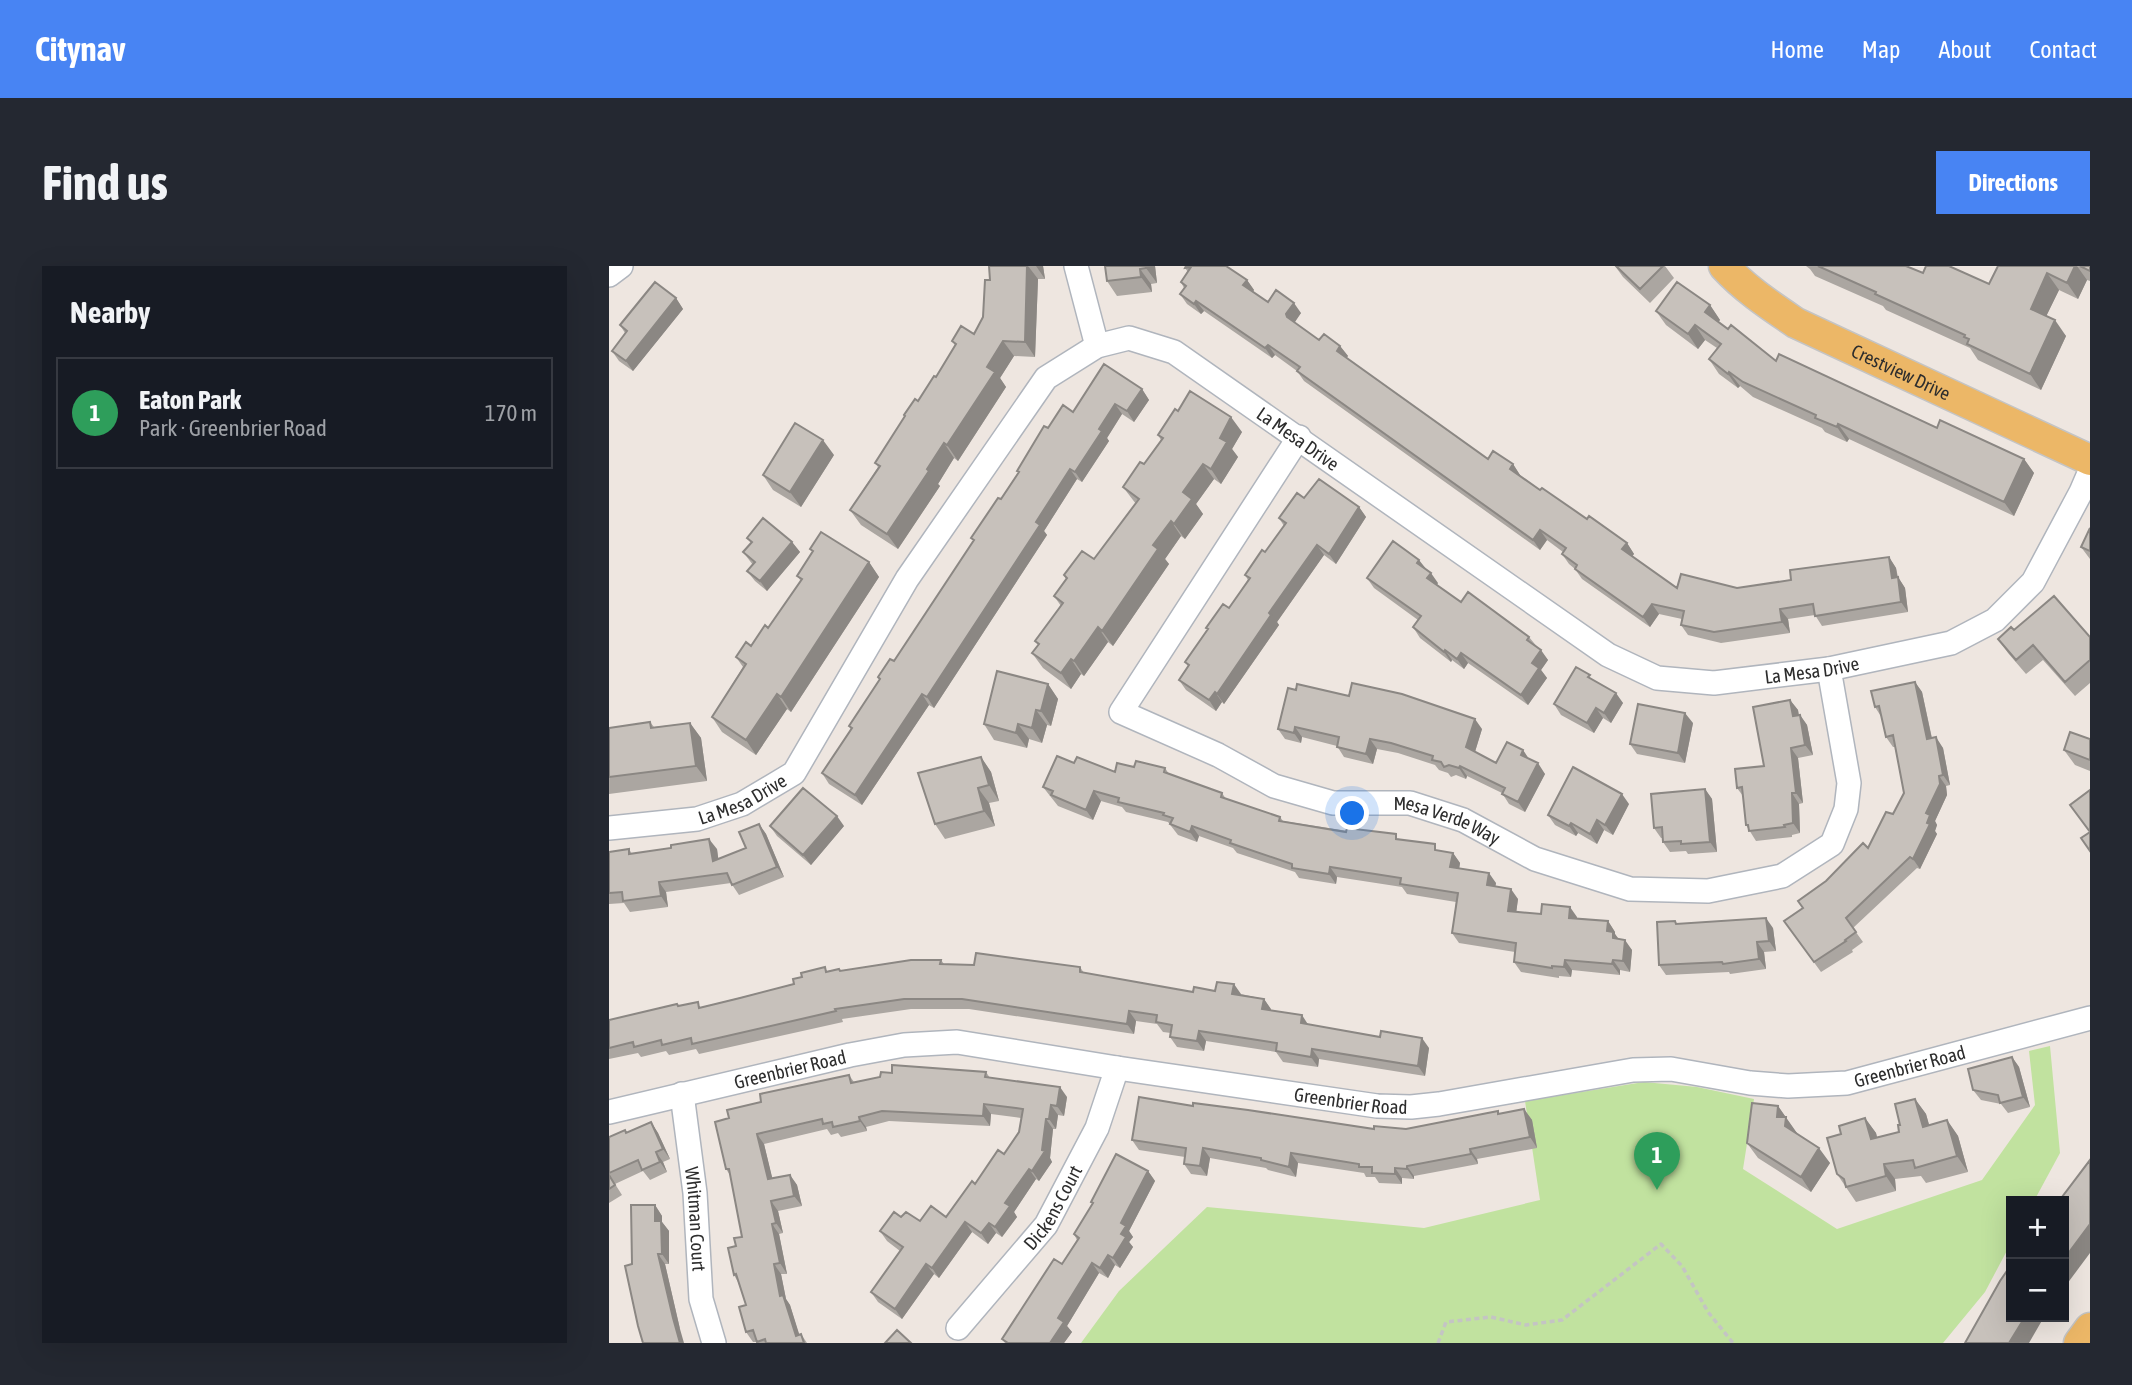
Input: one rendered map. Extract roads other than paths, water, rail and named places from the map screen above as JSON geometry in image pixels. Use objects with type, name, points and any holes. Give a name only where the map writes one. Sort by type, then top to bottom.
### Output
[{"type":"main road","name":"Crestview Drive","points":[[1724,266],[1765,303],[1797,323],[2090,460]]},
{"type":"main road","points":[[2079,1343],[2090,1328]]},
{"type":"street","points":[[609,275],[621,266]]},
{"type":"street","points":[[1076,266],[1097,346]]},
{"type":"street","name":"La Mesa Drive","points":[[609,828],[697,819],[742,804],[794,773],[907,579],[1046,378],[1097,346],[1129,338],[1174,352],[1608,655],[1657,678],[1714,683],[1829,669],[1951,643],[1995,620],[2033,582],[2090,471]]},
{"type":"street","name":"Mesa Verde Way","points":[[1299,437],[1121,712],[1218,755],[1274,786],[1333,803],[1411,803],[1463,820],[1535,859],[1630,889],[1708,891],[1782,876],[1832,844],[1846,809],[1849,783],[1829,669]]},
{"type":"street","name":"Greenbrier Road","points":[[609,1112],[850,1055],[904,1045],[957,1042],[1377,1106],[1411,1107],[1633,1070],[1671,1069],[1750,1083],[1788,1086],[1847,1083],[2090,1018]]},
{"type":"street","name":"Dickens Court","points":[[958,1328],[1046,1225],[1097,1128],[1117,1068]]},
{"type":"street","name":"Whitman Court","points":[[682,1094],[695,1192],[701,1299],[714,1343]]},
{"type":"place","name":"Eaton Park","points":[[1657,1190]]}]
